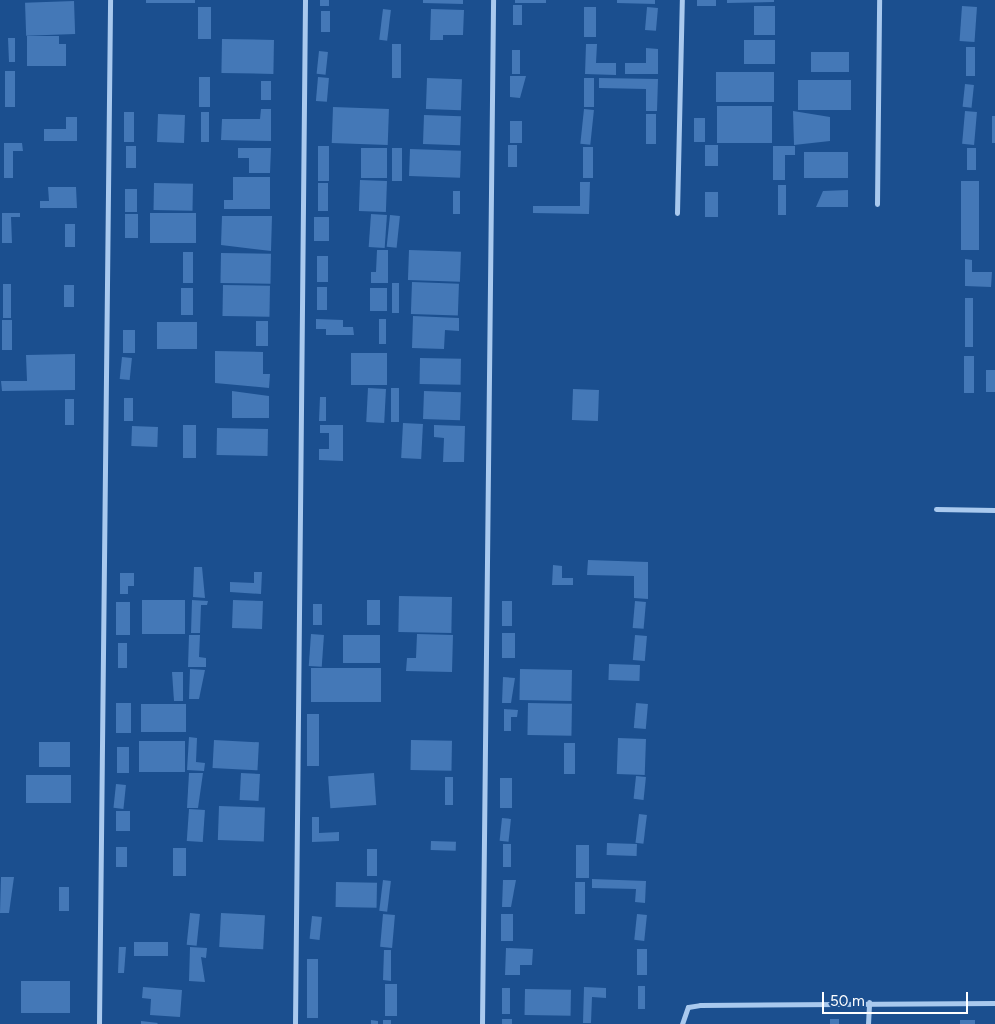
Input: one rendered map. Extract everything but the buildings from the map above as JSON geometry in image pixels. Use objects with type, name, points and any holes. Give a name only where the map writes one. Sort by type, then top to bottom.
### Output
[{"type":"street","points":[[99,1024],[110,0]]},
{"type":"street","points":[[295,1024],[305,0]]},
{"type":"street","points":[[482,1024],[493,0]]},
{"type":"street","points":[[678,213],[682,0]]},
{"type":"street","points":[[877,204],[879,0]]},
{"type":"street","points":[[936,509],[995,510]]},
{"type":"street","points":[[682,1024],[688,1007],[700,1005],[869,1002],[995,1003]]},
{"type":"street","points":[[868,1024],[869,1002]]}]
